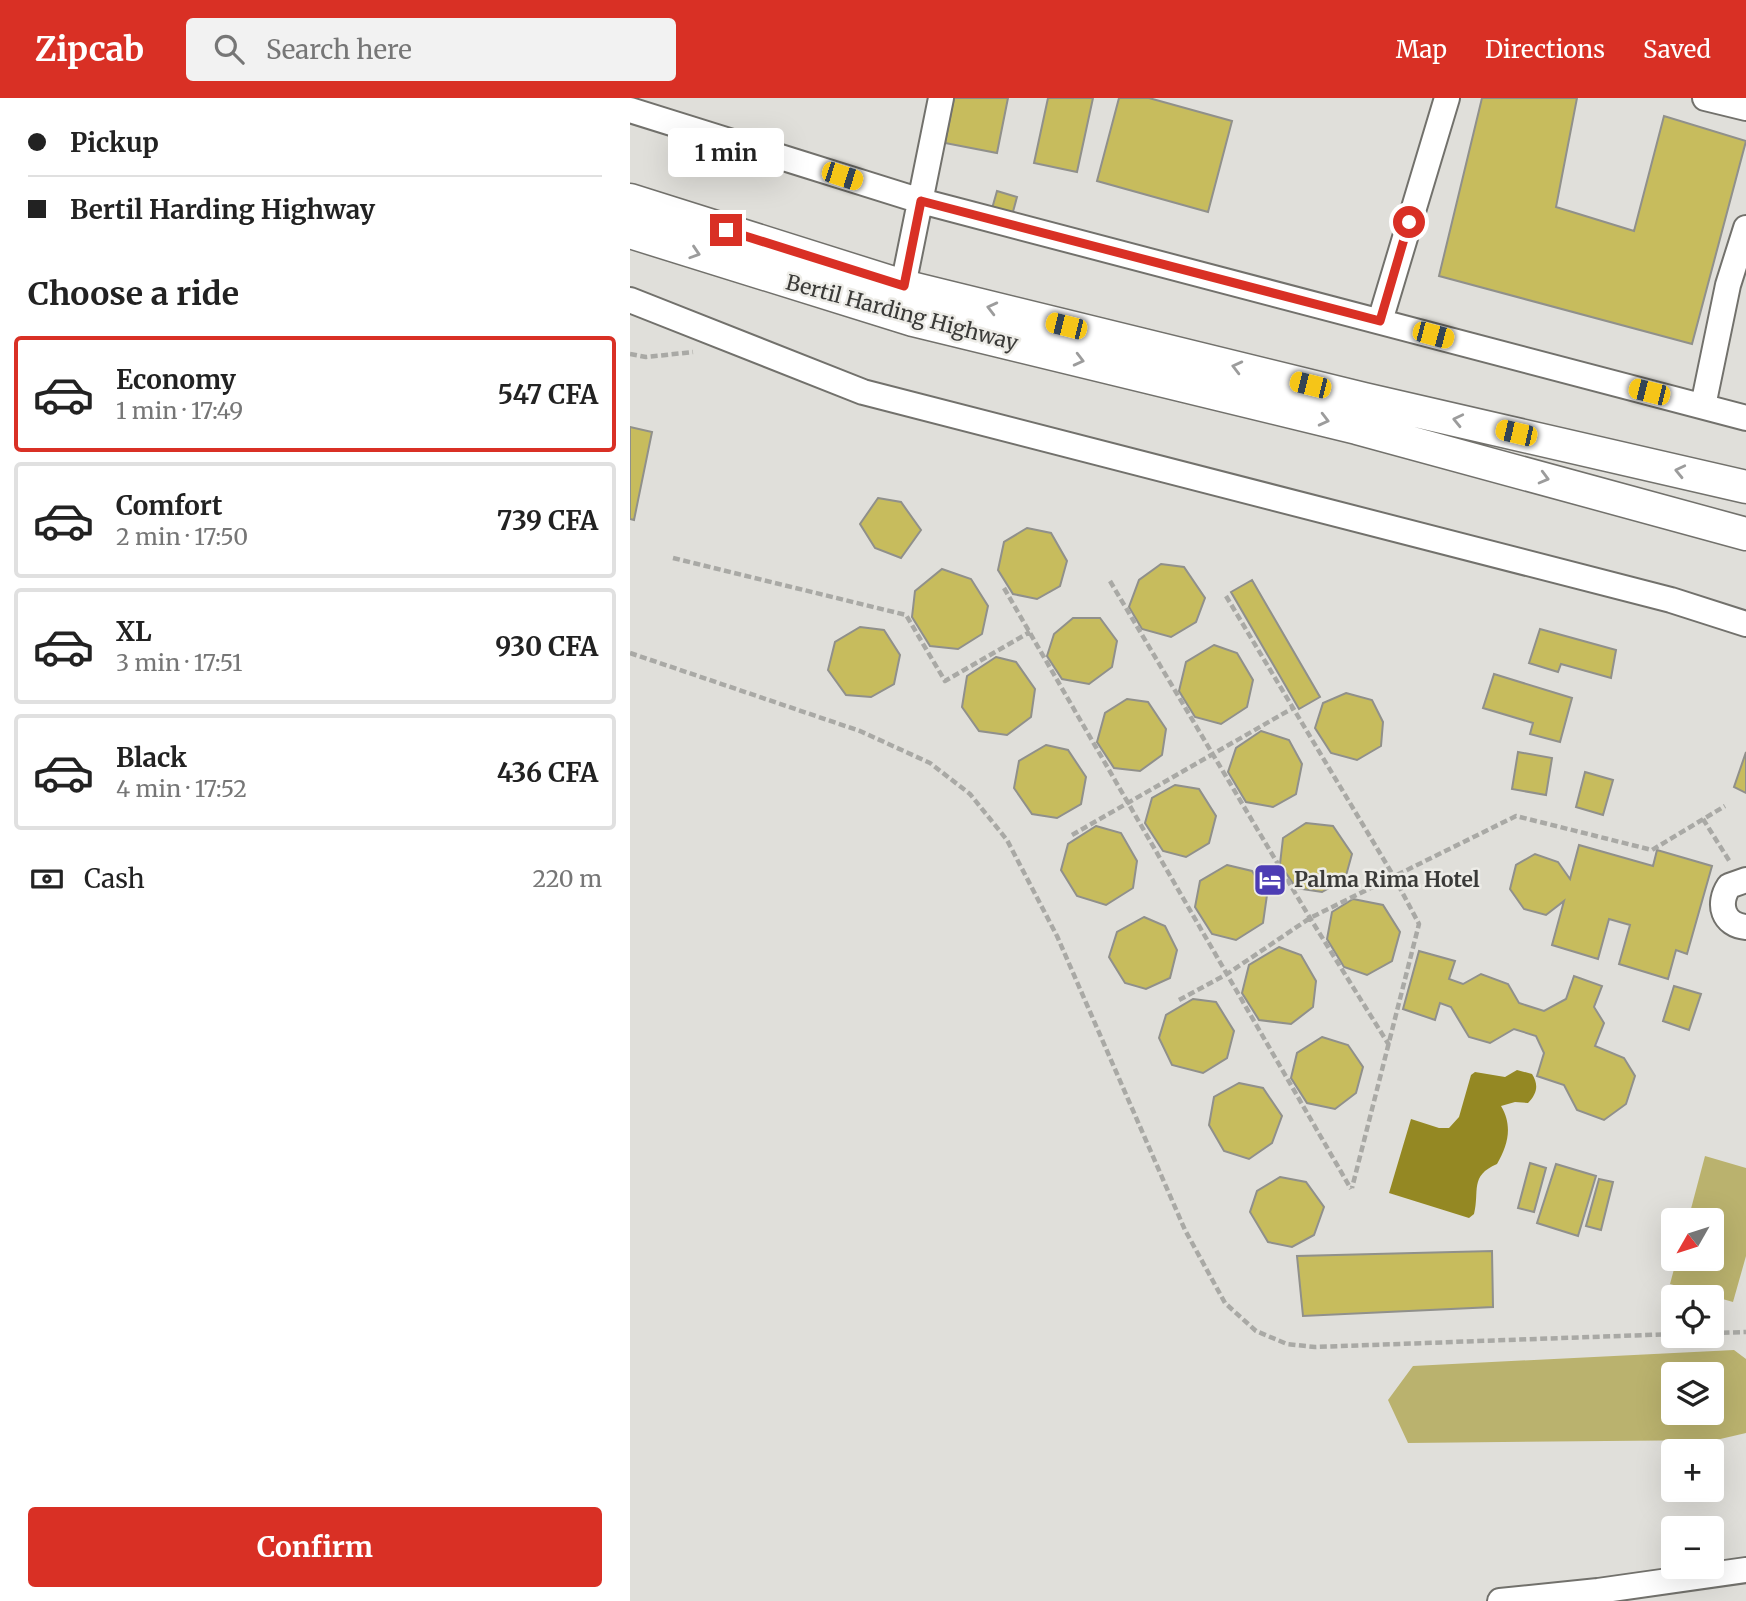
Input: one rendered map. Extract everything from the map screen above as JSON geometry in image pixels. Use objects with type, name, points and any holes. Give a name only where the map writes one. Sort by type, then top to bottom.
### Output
[{"type":"main road","name":"Bertil Harding Highway","points":[[630,200],[904,286],[1364,398],[1746,487]]},
{"type":"main road","name":"Bertil Harding Highway","points":[[630,232],[913,320],[1357,428],[1746,534]]},
{"type":"street","points":[[633,98],[630,108],[921,201],[1746,418]]},
{"type":"street","points":[[904,286],[941,98]]},
{"type":"street","points":[[1380,321],[1447,98]]},
{"type":"street","points":[[1705,98],[1746,108]]},
{"type":"street","points":[[1703,406],[1728,285],[1746,228]]},
{"type":"street","points":[[630,300],[863,392],[1671,600],[1746,624]]},
{"type":"street","points":[[1744,880],[1729,886],[1722,899],[1722,907],[1728,920],[1746,927]]},
{"type":"street","points":[[1500,1601],[1546,1599],[1746,1570]]},
{"type":"path","points":[[630,354],[646,357],[739,343]]},
{"type":"path","points":[[673,558],[906,615],[945,681],[1030,632]]},
{"type":"path","points":[[1110,581],[1389,1046]]},
{"type":"path","points":[[1004,587],[1352,1189],[1419,924],[1226,596]]},
{"type":"path","points":[[630,653],[860,732],[930,763],[971,794],[1007,840],[1057,936],[1185,1230],[1225,1303],[1255,1331],[1287,1344],[1315,1347],[1661,1334]]},
{"type":"path","points":[[1072,835],[1293,708]]},
{"type":"path","points":[[1179,1000],[1227,974],[1310,918],[1516,816],[1652,850],[1726,806]]},
{"type":"path","points":[[1703,819],[1744,880]]},
{"type":"path","points":[[1724,1333],[1746,1332]]},
{"type":"shaded area","points":[[1517,1070],[1532,1074],[1536,1082],[1535,1093],[1528,1103],[1515,1102],[1501,1106],[1508,1128],[1506,1143],[1497,1164],[1479,1179],[1474,1214],[1469,1218],[1389,1193],[1411,1119],[1439,1128],[1449,1128],[1459,1117],[1471,1075],[1475,1072],[1505,1077]]},
{"type":"shaded area","points":[[1705,1156],[1746,1168],[1746,1256],[1733,1302],[1724,1299],[1724,1285],[1670,1284],[1674,1271],[1724,1271],[1724,1208],[1691,1208]]},
{"type":"shaded area","points":[[1734,1350],[1746,1359],[1746,1433],[1720,1439],[1408,1443],[1388,1400],[1413,1366]]},
{"type":"building","points":[[954,98],[1008,98],[997,153],[945,143]]},
{"type":"building","points":[[1048,98],[1093,98],[1077,172],[1034,163]]},
{"type":"building","points":[[1119,98],[1149,98],[1232,121],[1208,212],[1097,181]]},
{"type":"building","points":[[1482,98],[1577,98],[1556,207],[1634,231],[1664,116],[1746,141],[1692,344],[1439,276]]},
{"type":"building","points":[[997,191],[1017,197],[1011,219],[991,212]]},
{"type":"building","points":[[630,427],[652,432],[634,520],[630,519]]},
{"type":"building","points":[[878,498],[901,502],[921,530],[901,558],[875,548],[860,524]]},
{"type":"building","points":[[1027,528],[1051,533],[1067,561],[1060,586],[1037,599],[1013,594],[998,570],[1004,542]]},
{"type":"building","points":[[1161,564],[1184,567],[1205,598],[1196,622],[1171,637],[1142,629],[1129,607],[1139,580]]},
{"type":"building","points":[[942,569],[971,579],[988,606],[982,634],[958,649],[930,646],[912,617],[915,591]]},
{"type":"building","points":[[1252,580],[1320,697],[1299,709],[1231,592]]},
{"type":"building","points":[[1073,618],[1100,618],[1117,641],[1112,667],[1089,684],[1062,679],[1047,656],[1054,634]]},
{"type":"building","points":[[860,627],[884,630],[900,655],[894,684],[871,697],[846,695],[828,670],[835,642]]},
{"type":"building","points":[[1540,629],[1616,650],[1611,678],[1561,664],[1558,672],[1529,663]]},
{"type":"building","points":[[1214,645],[1237,653],[1253,680],[1247,707],[1221,724],[1195,717],[1179,691],[1186,662]]},
{"type":"building","points":[[996,657],[1016,662],[1035,689],[1031,717],[1007,735],[979,731],[962,707],[967,676]]},
{"type":"building","points":[[1494,674],[1572,698],[1560,742],[1530,734],[1533,723],[1483,708]]},
{"type":"building","points":[[1346,693],[1372,700],[1383,722],[1381,746],[1357,760],[1331,753],[1315,728],[1323,703]]},
{"type":"building","points":[[1127,699],[1148,702],[1166,729],[1162,755],[1140,771],[1114,768],[1097,742],[1105,713]]},
{"type":"building","points":[[1261,731],[1289,740],[1302,764],[1296,794],[1273,807],[1246,802],[1228,772],[1236,748]]},
{"type":"building","points":[[1046,745],[1068,750],[1086,777],[1081,804],[1057,818],[1032,814],[1014,788],[1019,761]]},
{"type":"building","points":[[1518,752],[1552,758],[1546,795],[1512,789]]},
{"type":"building","points":[[1746,752],[1746,793],[1734,787]]},
{"type":"building","points":[[1585,772],[1613,780],[1603,815],[1576,807]]},
{"type":"building","points":[[1175,785],[1199,789],[1216,816],[1209,843],[1186,857],[1163,851],[1145,823],[1152,798]]},
{"type":"building","points":[[1306,823],[1333,826],[1352,854],[1345,879],[1322,892],[1296,888],[1280,864],[1283,838]]},
{"type":"building","points":[[1096,826],[1121,833],[1137,861],[1133,888],[1106,905],[1077,896],[1061,870],[1068,844]]},
{"type":"building","points":[[1579,845],[1653,866],[1657,850],[1712,866],[1687,954],[1676,950],[1668,979],[1619,964],[1630,925],[1609,919],[1598,959],[1552,945],[1564,901],[1546,915],[1524,909],[1510,889],[1516,865],[1535,854],[1558,862],[1570,879]]},
{"type":"building","points":[[1227,865],[1252,871],[1267,895],[1263,923],[1236,940],[1212,934],[1195,907],[1200,881]]},
{"type":"building","points":[[1353,899],[1383,905],[1400,932],[1392,961],[1367,975],[1344,967],[1327,939],[1332,912]]},
{"type":"building","points":[[1144,917],[1165,926],[1177,950],[1170,978],[1146,989],[1125,983],[1109,957],[1117,932]]},
{"type":"building","points":[[1279,947],[1301,955],[1316,981],[1313,1007],[1291,1024],[1259,1020],[1242,993],[1249,965]]},
{"type":"building","points":[[1419,951],[1455,961],[1449,979],[1463,984],[1481,974],[1508,984],[1519,1003],[1544,1011],[1566,999],[1574,976],[1602,986],[1594,1007],[1604,1023],[1595,1046],[1624,1058],[1635,1076],[1626,1104],[1604,1120],[1577,1110],[1564,1085],[1537,1076],[1544,1053],[1536,1036],[1514,1029],[1490,1043],[1469,1037],[1451,1007],[1440,1003],[1435,1020],[1403,1009]]},
{"type":"building","points":[[1674,986],[1701,994],[1689,1030],[1663,1021]]},
{"type":"building","points":[[1193,999],[1216,1002],[1234,1031],[1227,1058],[1203,1073],[1172,1065],[1159,1038],[1166,1015]]},
{"type":"building","points":[[1322,1037],[1348,1045],[1363,1067],[1356,1093],[1335,1109],[1307,1103],[1291,1078],[1297,1053]]},
{"type":"building","points":[[1239,1083],[1263,1088],[1282,1116],[1272,1143],[1249,1159],[1224,1151],[1209,1125],[1214,1097]]},
{"type":"building","points":[[1530,1163],[1546,1168],[1534,1212],[1518,1208]]},
{"type":"building","points":[[1556,1164],[1596,1176],[1578,1236],[1537,1223]]},
{"type":"building","points":[[1280,1177],[1306,1182],[1324,1207],[1314,1235],[1292,1247],[1268,1242],[1250,1212],[1257,1191]]},
{"type":"building","points":[[1599,1179],[1613,1182],[1601,1230],[1586,1226]]},
{"type":"building","points":[[1492,1251],[1493,1307],[1303,1316],[1297,1256]]},
{"type":"place","name":"Palma Rima Hotel","points":[[1270,880]]},
{"type":"route","points":[[726,230],[904,286],[921,201],[1380,321],[1409,222]]}]
